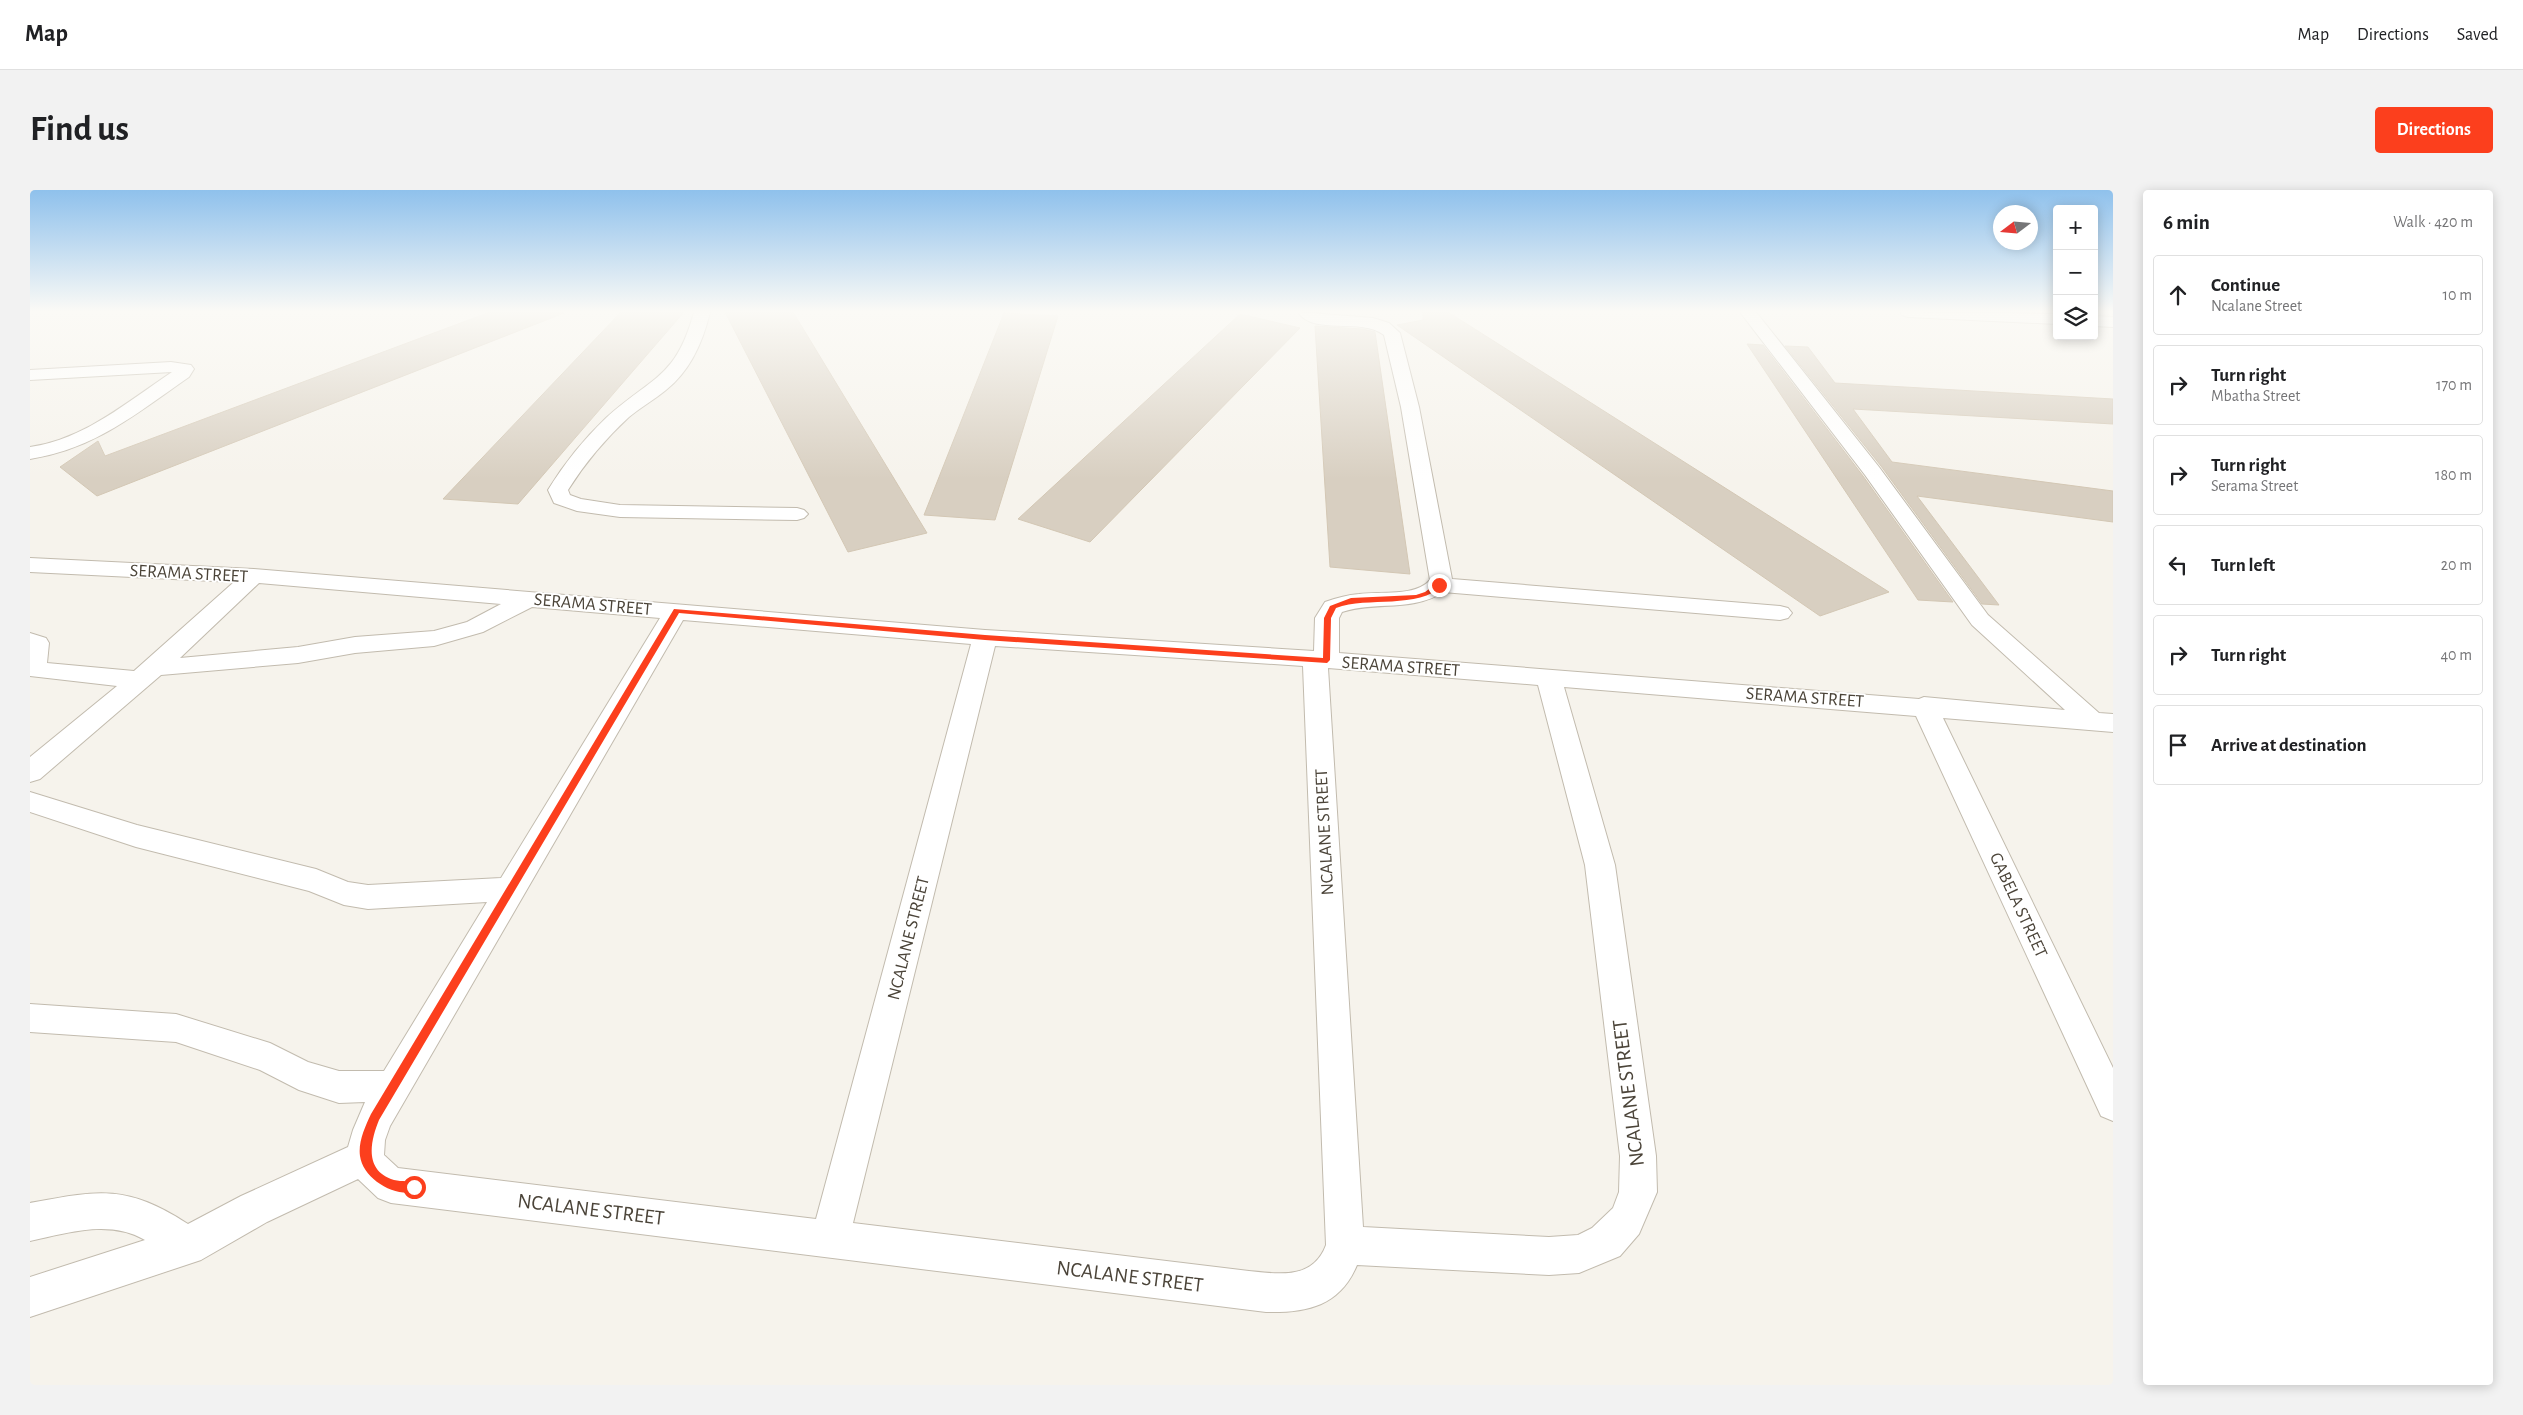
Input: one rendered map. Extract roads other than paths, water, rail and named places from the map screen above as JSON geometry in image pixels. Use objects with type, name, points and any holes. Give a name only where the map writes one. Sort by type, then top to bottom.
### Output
[{"type":"street","points":[[30,375],[157,368]]},
{"type":"street","points":[[30,453],[56,450],[76,443],[182,373],[185,369],[176,368]]},
{"type":"street","points":[[676,368],[664,382],[640,398],[620,415],[572,466],[558,490],[561,499],[577,505],[620,511],[797,514]]},
{"type":"street","points":[[1400,368],[1410,408],[1441,580],[1439,585],[1780,613]]},
{"type":"street","points":[[1791,368],[1872,471],[1980,620],[2102,721]]},
{"type":"street","name":"SERAMA STREET","points":[[34,569],[254,576],[985,638],[1321,660],[2102,721]]},
{"type":"street","points":[[30,772],[147,674],[254,576]]},
{"type":"street","name":"NCALANE STREET","points":[[366,1157],[373,1172],[391,1185],[1287,1295],[1312,1289],[1330,1278],[1341,1263],[1345,1245],[1321,660],[1327,618],[1333,607],[1356,600],[1416,597],[1427,594],[1439,585]]},
{"type":"street","points":[[30,640],[37,643],[34,662],[37,670],[147,674],[355,645],[434,638],[475,627],[529,599]]},
{"type":"street","points":[[30,1297],[187,1246],[254,1209],[366,1157],[367,1138],[375,1118],[393,1086],[676,611]]},
{"type":"street","name":"NCALANE STREET","points":[[830,1238],[985,638]]},
{"type":"street","name":"NCALANE STREET","points":[[1345,1245],[1549,1256],[1579,1254],[1606,1242],[1626,1221],[1638,1192],[1638,1156],[1600,866],[1549,678]]},
{"type":"street","name":"GABELA STREET","points":[[1924,706],[2113,1105]]},
{"type":"street","points":[[30,802],[145,838],[316,881],[344,893],[368,897],[398,897],[456,891],[510,890]]},
{"type":"street","points":[[30,1018],[176,1028],[270,1058],[299,1075],[339,1087],[393,1086]]},
{"type":"street","points":[[30,1222],[102,1211],[126,1213],[151,1224],[187,1246]]}]
